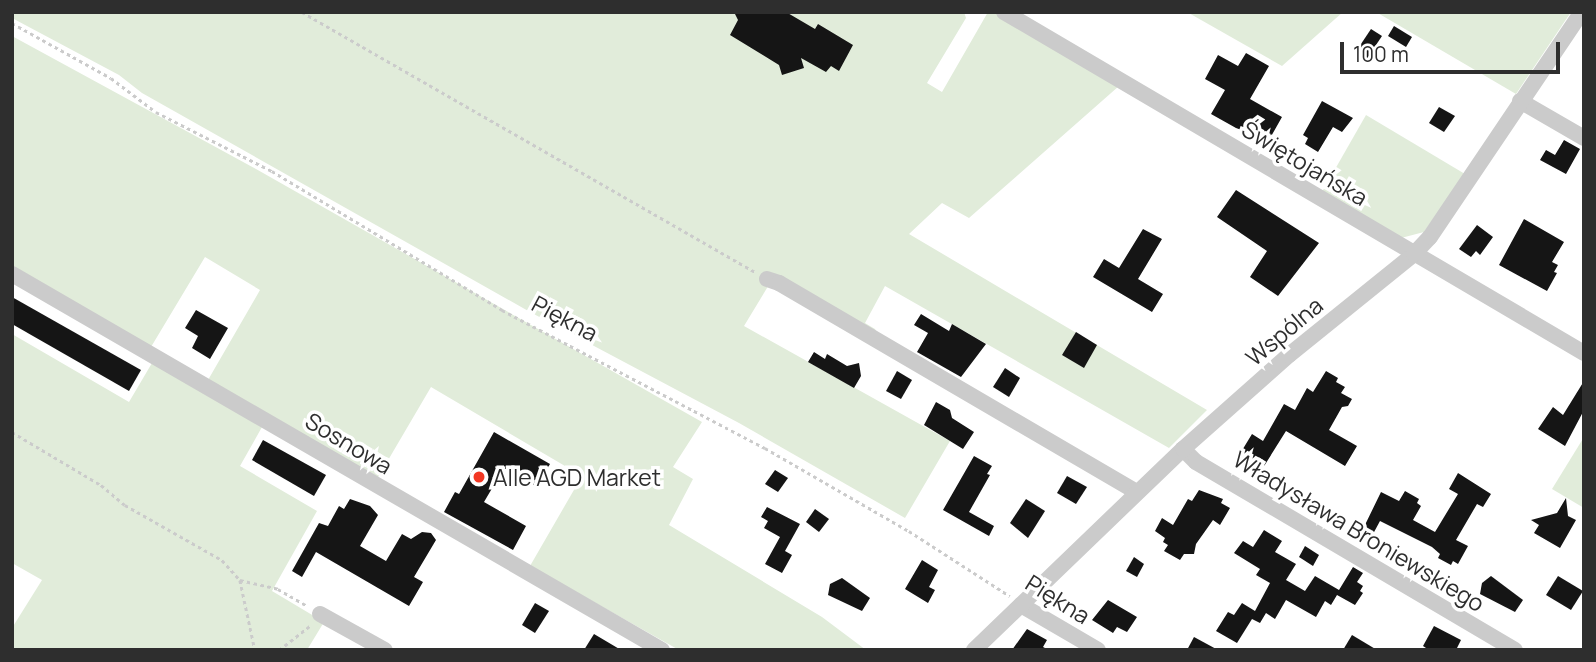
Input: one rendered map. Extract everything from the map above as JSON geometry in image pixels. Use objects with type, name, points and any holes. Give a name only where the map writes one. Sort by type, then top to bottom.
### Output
[{"type":"street","name":"Świętojańska","points":[[1004,12],[1584,353]]},
{"type":"street","name":"Wspólna","points":[[974,650],[1183,449],[1289,355],[1414,254],[1430,237],[1582,12]]},
{"type":"street","points":[[1520,101],[1584,138]]},
{"type":"street","name":"Sosnowa","points":[[12,274],[662,650]]},
{"type":"street","points":[[767,279],[779,283],[1136,492]]},
{"type":"street","name":"Władysława Broniewskiego","points":[[1183,449],[1196,461],[1515,650]]},
{"type":"street","name":"Piękna","points":[[1021,605],[1098,650]]},
{"type":"street","points":[[320,614],[386,650]]},
{"type":"path","points":[[302,12],[767,279]]},
{"type":"path","name":"Piękna","points":[[12,23],[111,78],[156,112],[272,171],[502,310],[765,448],[873,510],[1021,605]]},
{"type":"path","points":[[12,432],[101,485],[125,505],[222,560],[240,580],[255,650]]},
{"type":"path","points":[[240,580],[278,589],[320,614],[305,632],[279,650]]},
{"type":"green space","points":[[12,12],[964,12],[966,18],[927,83],[942,92],[988,12],[994,12],[1119,86],[969,218],[942,203],[909,234],[1207,410],[1169,448],[885,286],[865,323],[875,329],[880,337],[770,283],[744,326],[950,441],[905,518],[739,423],[530,312],[142,93],[119,75],[12,18]]},
{"type":"green space","points":[[1187,12],[1343,12],[1282,66]]},
{"type":"green space","points":[[1376,12],[1571,12],[1516,94]]},
{"type":"green space","points":[[12,36],[256,169],[702,422],[673,467],[693,479],[669,525],[822,617],[866,650],[679,650],[530,566],[582,476],[431,387],[377,479],[208,380],[260,290],[205,257],[151,347],[12,266]]},
{"type":"green space","points":[[1366,115],[1465,174],[1424,232],[1401,238],[1322,192]]},
{"type":"green space","points":[[12,334],[129,402],[152,363],[262,427],[240,466],[317,511],[272,591],[324,622],[307,650],[12,650],[12,628],[42,580],[12,563]]},
{"type":"green space","points":[[1584,437],[1584,508],[1552,489]]},
{"type":"building","points":[[734,12],[786,12],[815,29],[818,24],[853,45],[839,71],[831,66],[826,72],[801,58],[804,68],[782,75],[779,65],[730,35],[738,20]]},
{"type":"building","points":[[1394,26],[1412,37],[1406,47],[1388,36]]},
{"type":"building","points":[[1371,29],[1382,36],[1366,60],[1355,53]]},
{"type":"building","points":[[1246,53],[1269,66],[1250,99],[1282,117],[1269,140],[1236,128],[1211,114],[1225,90],[1205,79],[1218,55],[1238,66]]},
{"type":"building","points":[[1322,101],[1353,118],[1342,132],[1333,127],[1318,152],[1305,144],[1308,138],[1303,135]]},
{"type":"building","points":[[1439,107],[1455,116],[1444,132],[1429,123]]},
{"type":"building","points":[[1564,140],[1580,149],[1566,174],[1540,160],[1546,150],[1555,155]]},
{"type":"building","points":[[1236,190],[1319,243],[1278,296],[1250,277],[1267,251],[1217,217]]},
{"type":"building","points":[[1524,219],[1564,242],[1552,262],[1558,265],[1554,272],[1557,273],[1547,291],[1499,265]]},
{"type":"building","points":[[1477,225],[1493,237],[1480,255],[1476,251],[1471,257],[1459,249]]},
{"type":"building","points":[[1143,229],[1162,239],[1138,279],[1163,294],[1152,312],[1093,277],[1104,259],[1119,268]]},
{"type":"building","points":[[12,297],[141,370],[129,391],[12,324]]},
{"type":"building","points":[[196,310],[228,328],[210,359],[192,348],[198,336],[185,328]]},
{"type":"building","points":[[921,314],[949,331],[952,324],[986,344],[961,377],[917,352],[928,333],[914,325]]},
{"type":"building","points":[[1076,332],[1097,345],[1084,368],[1062,355]]},
{"type":"building","points":[[814,352],[825,359],[827,354],[847,366],[859,363],[861,376],[854,388],[808,362]]},
{"type":"building","points":[[1005,368],[1020,378],[1009,397],[993,387]]},
{"type":"building","points":[[897,371],[912,380],[901,399],[886,391]]},
{"type":"building","points":[[1326,371],[1338,378],[1336,382],[1345,387],[1341,393],[1352,399],[1348,406],[1342,407],[1329,430],[1357,446],[1345,466],[1286,431],[1261,471],[1238,457],[1252,434],[1263,441],[1284,404],[1295,410],[1307,388],[1313,392]]},
{"type":"building","points":[[1584,381],[1584,410],[1565,446],[1538,429],[1553,407],[1563,415]]},
{"type":"building","points":[[936,402],[950,410],[952,418],[974,432],[963,449],[924,425]]},
{"type":"building","points":[[494,432],[550,464],[537,487],[504,468],[484,502],[526,526],[513,550],[444,512],[455,492],[459,494]]},
{"type":"building","points":[[263,440],[326,475],[314,496],[252,460]]},
{"type":"building","points":[[974,456],[992,466],[987,474],[990,475],[969,512],[994,526],[989,536],[943,510]]},
{"type":"building","points":[[775,470],[788,478],[778,492],[765,484]]},
{"type":"building","points":[[1458,473],[1491,494],[1483,507],[1477,504],[1456,540],[1468,546],[1458,564],[1453,561],[1451,565],[1438,558],[1440,554],[1432,547],[1380,521],[1373,534],[1363,529],[1381,492],[1399,501],[1405,491],[1419,499],[1417,503],[1421,506],[1413,520],[1435,532],[1458,494],[1449,489]]},
{"type":"building","points":[[1067,476],[1087,487],[1076,504],[1057,493]]},
{"type":"building","points":[[1199,490],[1223,499],[1221,503],[1230,508],[1220,525],[1213,520],[1196,544],[1194,554],[1184,554],[1180,560],[1164,551],[1168,545],[1163,542],[1165,538],[1155,531],[1162,518],[1173,525],[1188,499],[1192,501]]},
{"type":"building","points":[[1566,498],[1568,516],[1576,520],[1560,548],[1534,533],[1539,525],[1531,520],[1557,513]]},
{"type":"building","points":[[350,499],[370,506],[378,515],[360,546],[386,561],[402,534],[411,539],[422,532],[431,533],[436,540],[414,577],[423,582],[409,606],[316,552],[302,577],[292,571],[319,523],[328,526],[339,506],[344,509]]},
{"type":"building","points":[[1026,499],[1045,511],[1028,538],[1010,523]]},
{"type":"building","points":[[767,507],[800,524],[785,551],[792,555],[782,573],[765,564],[780,537],[764,528],[768,521],[761,517]]},
{"type":"building","points":[[815,509],[829,519],[819,532],[806,522]]},
{"type":"building","points":[[1264,530],[1282,541],[1275,552],[1296,564],[1286,580],[1305,591],[1315,576],[1339,590],[1353,567],[1363,573],[1357,582],[1363,586],[1360,591],[1363,593],[1355,605],[1337,595],[1331,605],[1325,601],[1316,617],[1286,600],[1275,619],[1266,613],[1260,623],[1252,619],[1237,643],[1216,631],[1228,612],[1234,615],[1242,603],[1255,611],[1270,583],[1256,575],[1260,569],[1234,553],[1243,541],[1253,547]]},
{"type":"building","points":[[1305,546],[1319,555],[1313,566],[1299,557]]},
{"type":"building","points":[[1134,557],[1144,564],[1137,577],[1126,571]]},
{"type":"building","points":[[922,560],[938,570],[929,587],[935,590],[928,603],[905,589]]},
{"type":"building","points":[[1491,576],[1523,600],[1515,612],[1480,594],[1482,583]]},
{"type":"building","points":[[1558,576],[1583,591],[1571,610],[1546,595]]},
{"type":"building","points":[[842,578],[870,598],[862,611],[828,595],[830,584]]},
{"type":"building","points":[[1108,600],[1137,617],[1127,632],[1117,627],[1113,633],[1092,620]]},
{"type":"building","points":[[535,603],[549,611],[535,633],[522,625]]},
{"type":"building","points":[[1434,626],[1461,640],[1456,650],[1429,650],[1423,646]]},
{"type":"building","points":[[1027,629],[1047,640],[1043,647],[1049,650],[1012,650]]},
{"type":"building","points":[[594,634],[621,650],[584,650]]},
{"type":"building","points":[[1352,635],[1377,650],[1343,650]]},
{"type":"building","points":[[1194,637],[1218,650],[1187,650]]},
{"type":"place","name":"Alle AGD Market","points":[[479,477]]}]
